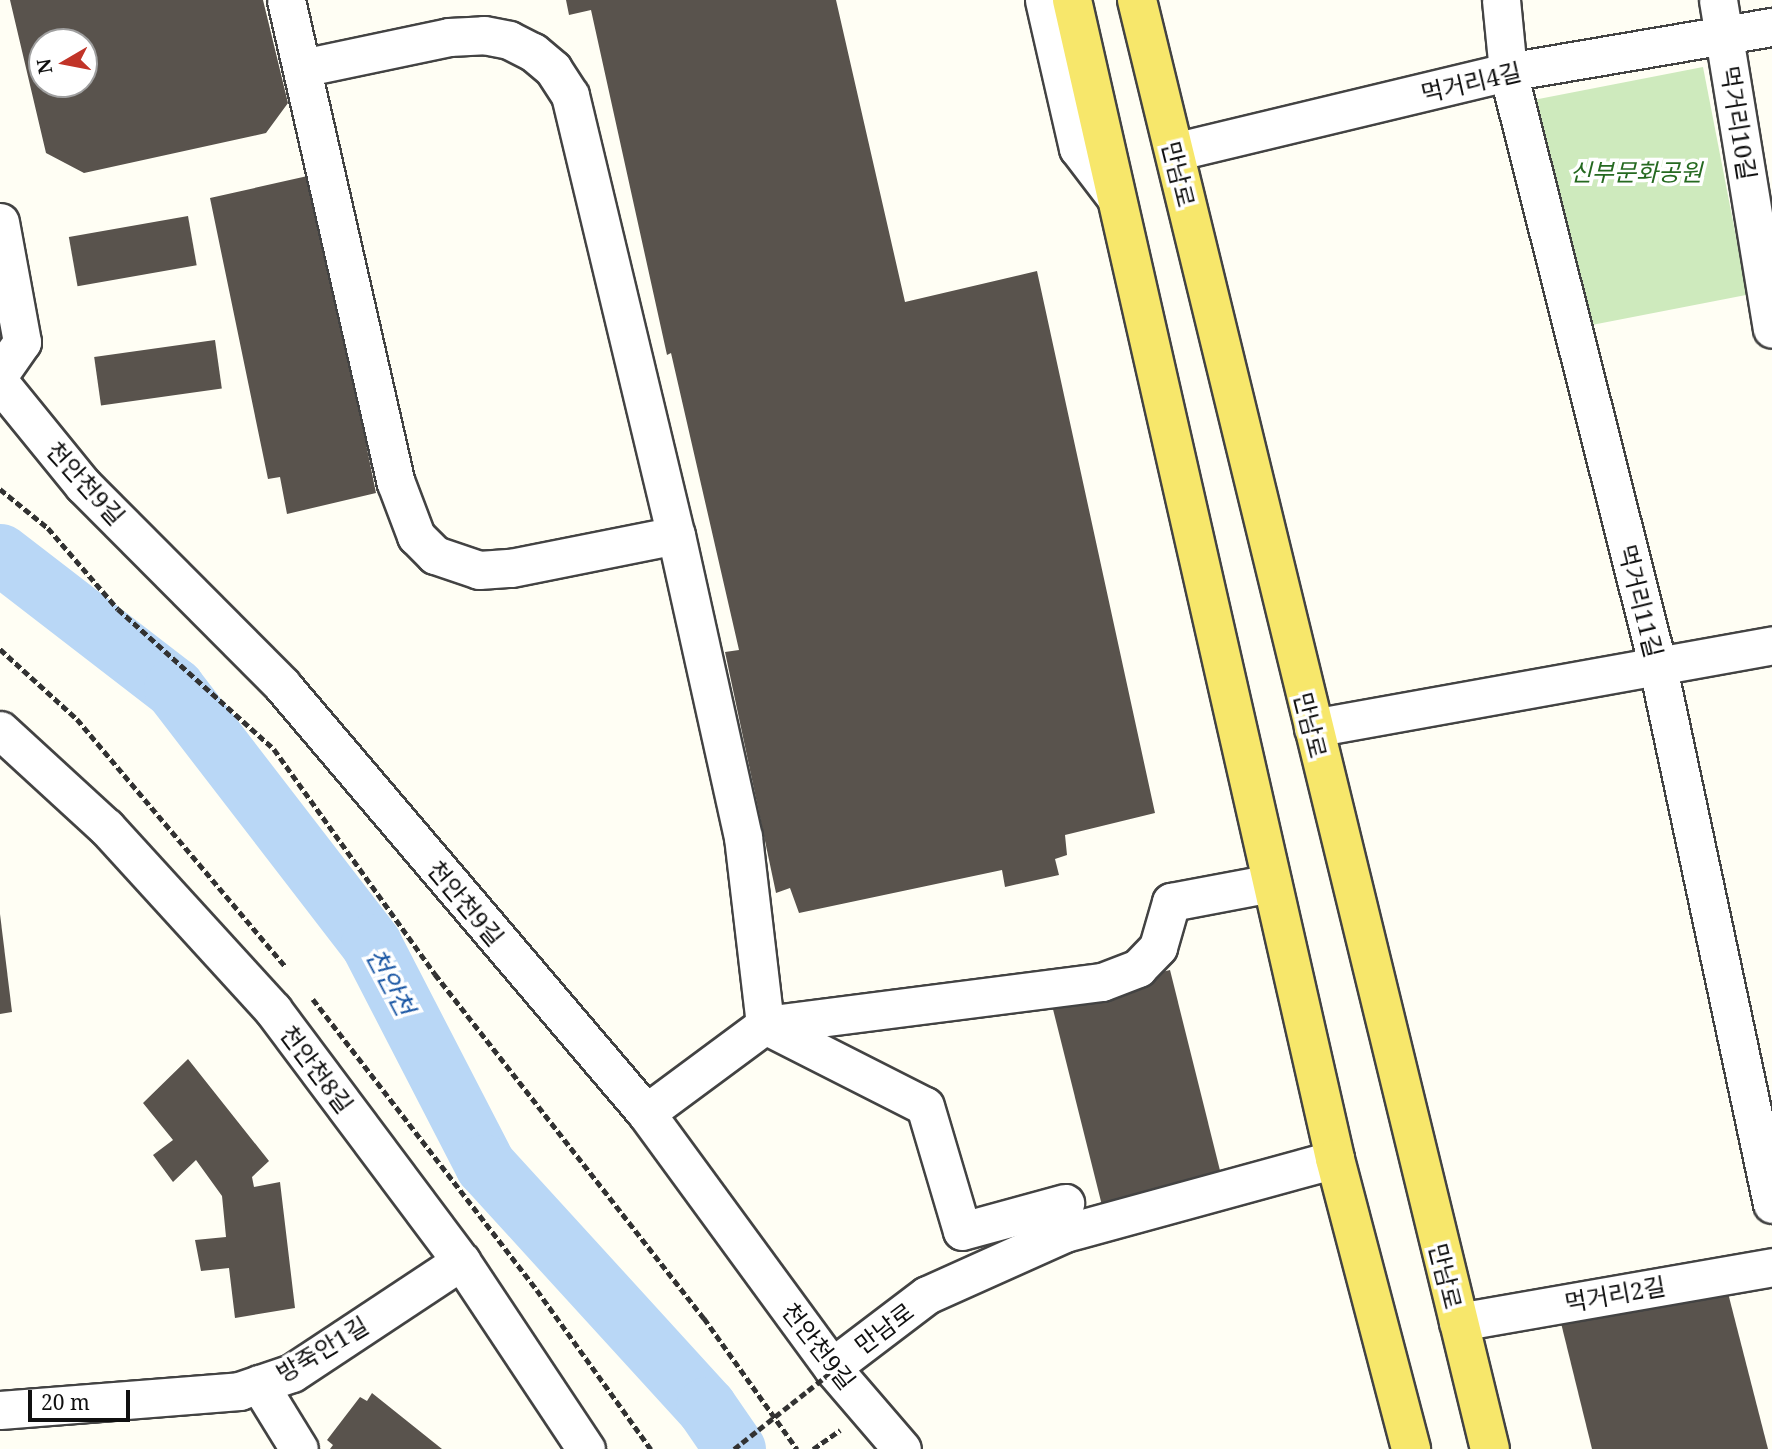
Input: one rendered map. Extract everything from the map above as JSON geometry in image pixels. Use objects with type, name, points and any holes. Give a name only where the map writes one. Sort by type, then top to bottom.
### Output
[{"type":"main road","points":[[1072,0],[1335,1159],[1411,1449]]},
{"type":"main road","name":"만남로","points":[[1137,0],[1312,728],[1490,1449]]},
{"type":"street","points":[[286,0],[396,483],[416,536],[435,555],[479,570],[511,568],[676,535]]},
{"type":"street","points":[[1044,0],[1078,148],[1116,198]]},
{"type":"street","name":"먹거리11길","points":[[1501,0],[1508,72],[1657,663],[1772,1204]]},
{"type":"street","name":"먹거리4길","points":[[1174,152],[1508,72],[1722,17],[1772,27]]},
{"type":"street","name":"먹거리10길","points":[[1722,17],[1772,329]]},
{"type":"street","points":[[302,68],[471,34],[521,44],[553,69],[577,113],[676,535],[743,837],[765,1024]]},
{"type":"street","points":[[0,222],[22,342],[0,373]]},
{"type":"street","name":"천안천9길","points":[[0,383],[83,485],[282,685],[646,1113],[833,1369],[901,1449]]},
{"type":"street","points":[[1312,728],[1657,663],[1772,645]]},
{"type":"street","name":"천안천8길","points":[[0,730],[106,827],[273,1010],[461,1261],[586,1449]]},
{"type":"street","points":[[646,1113],[765,1024],[1102,982],[1138,968],[1158,947],[1171,902],[1272,883]]},
{"type":"street","points":[[765,1024],[925,1106],[962,1231],[1065,1203]]},
{"type":"street","name":"만남로","points":[[833,1369],[927,1295],[1065,1233],[1335,1159]]},
{"type":"street","name":"방죽안1길","points":[[0,1410],[239,1391],[292,1373],[461,1261]]},
{"type":"street","name":"먹거리2길","points":[[1458,1322],[1772,1266]]},
{"type":"street","points":[[259,1384],[299,1449]]},
{"type":"path","points":[[0,489],[48,528],[118,609],[274,749],[435,974],[704,1318],[797,1449]]},
{"type":"path","points":[[734,1449],[833,1369]]},
{"type":"green space","name":"신부문화공원","points":[[1703,67],[1747,295],[1573,329],[1528,101]]},
{"type":"building","points":[[10,0],[263,0],[288,103],[266,133],[84,173],[46,153],[33,98],[98,98],[98,28],[28,28],[28,76]]},
{"type":"building","points":[[566,0],[836,0],[905,302],[1037,271],[1155,813],[1065,835],[1067,855],[1055,859],[1059,875],[1005,887],[1002,870],[799,913],[790,888],[776,893],[725,652],[739,650],[671,353],[667,355],[591,10],[569,15]]},
{"type":"building","points":[[312,175],[376,493],[287,514],[280,477],[268,479],[210,198]]},
{"type":"building","points":[[188,216],[197,265],[78,286],[69,237]]},
{"type":"building","points":[[215,340],[222,389],[101,406],[94,357]]},
{"type":"building","points":[[0,914],[12,1012],[0,1014]]},
{"type":"building","points":[[1170,970],[1222,1180],[1103,1209],[1051,1000]]},
{"type":"building","points":[[188,1059],[269,1161],[252,1177],[254,1187],[280,1182],[295,1308],[235,1318],[229,1268],[201,1271],[195,1240],[226,1237],[222,1196],[196,1160],[173,1182],[153,1155],[173,1140],[143,1103]]},
{"type":"building","points":[[1728,1293],[1768,1449],[1592,1449],[1561,1323]]},
{"type":"building","points":[[372,1393],[442,1449],[330,1449],[333,1445],[327,1440],[360,1397],[367,1401]]},
{"type":"waterway","name":"천안천","points":[[0,554],[174,688],[371,944],[485,1165],[706,1407],[735,1449]]}]
